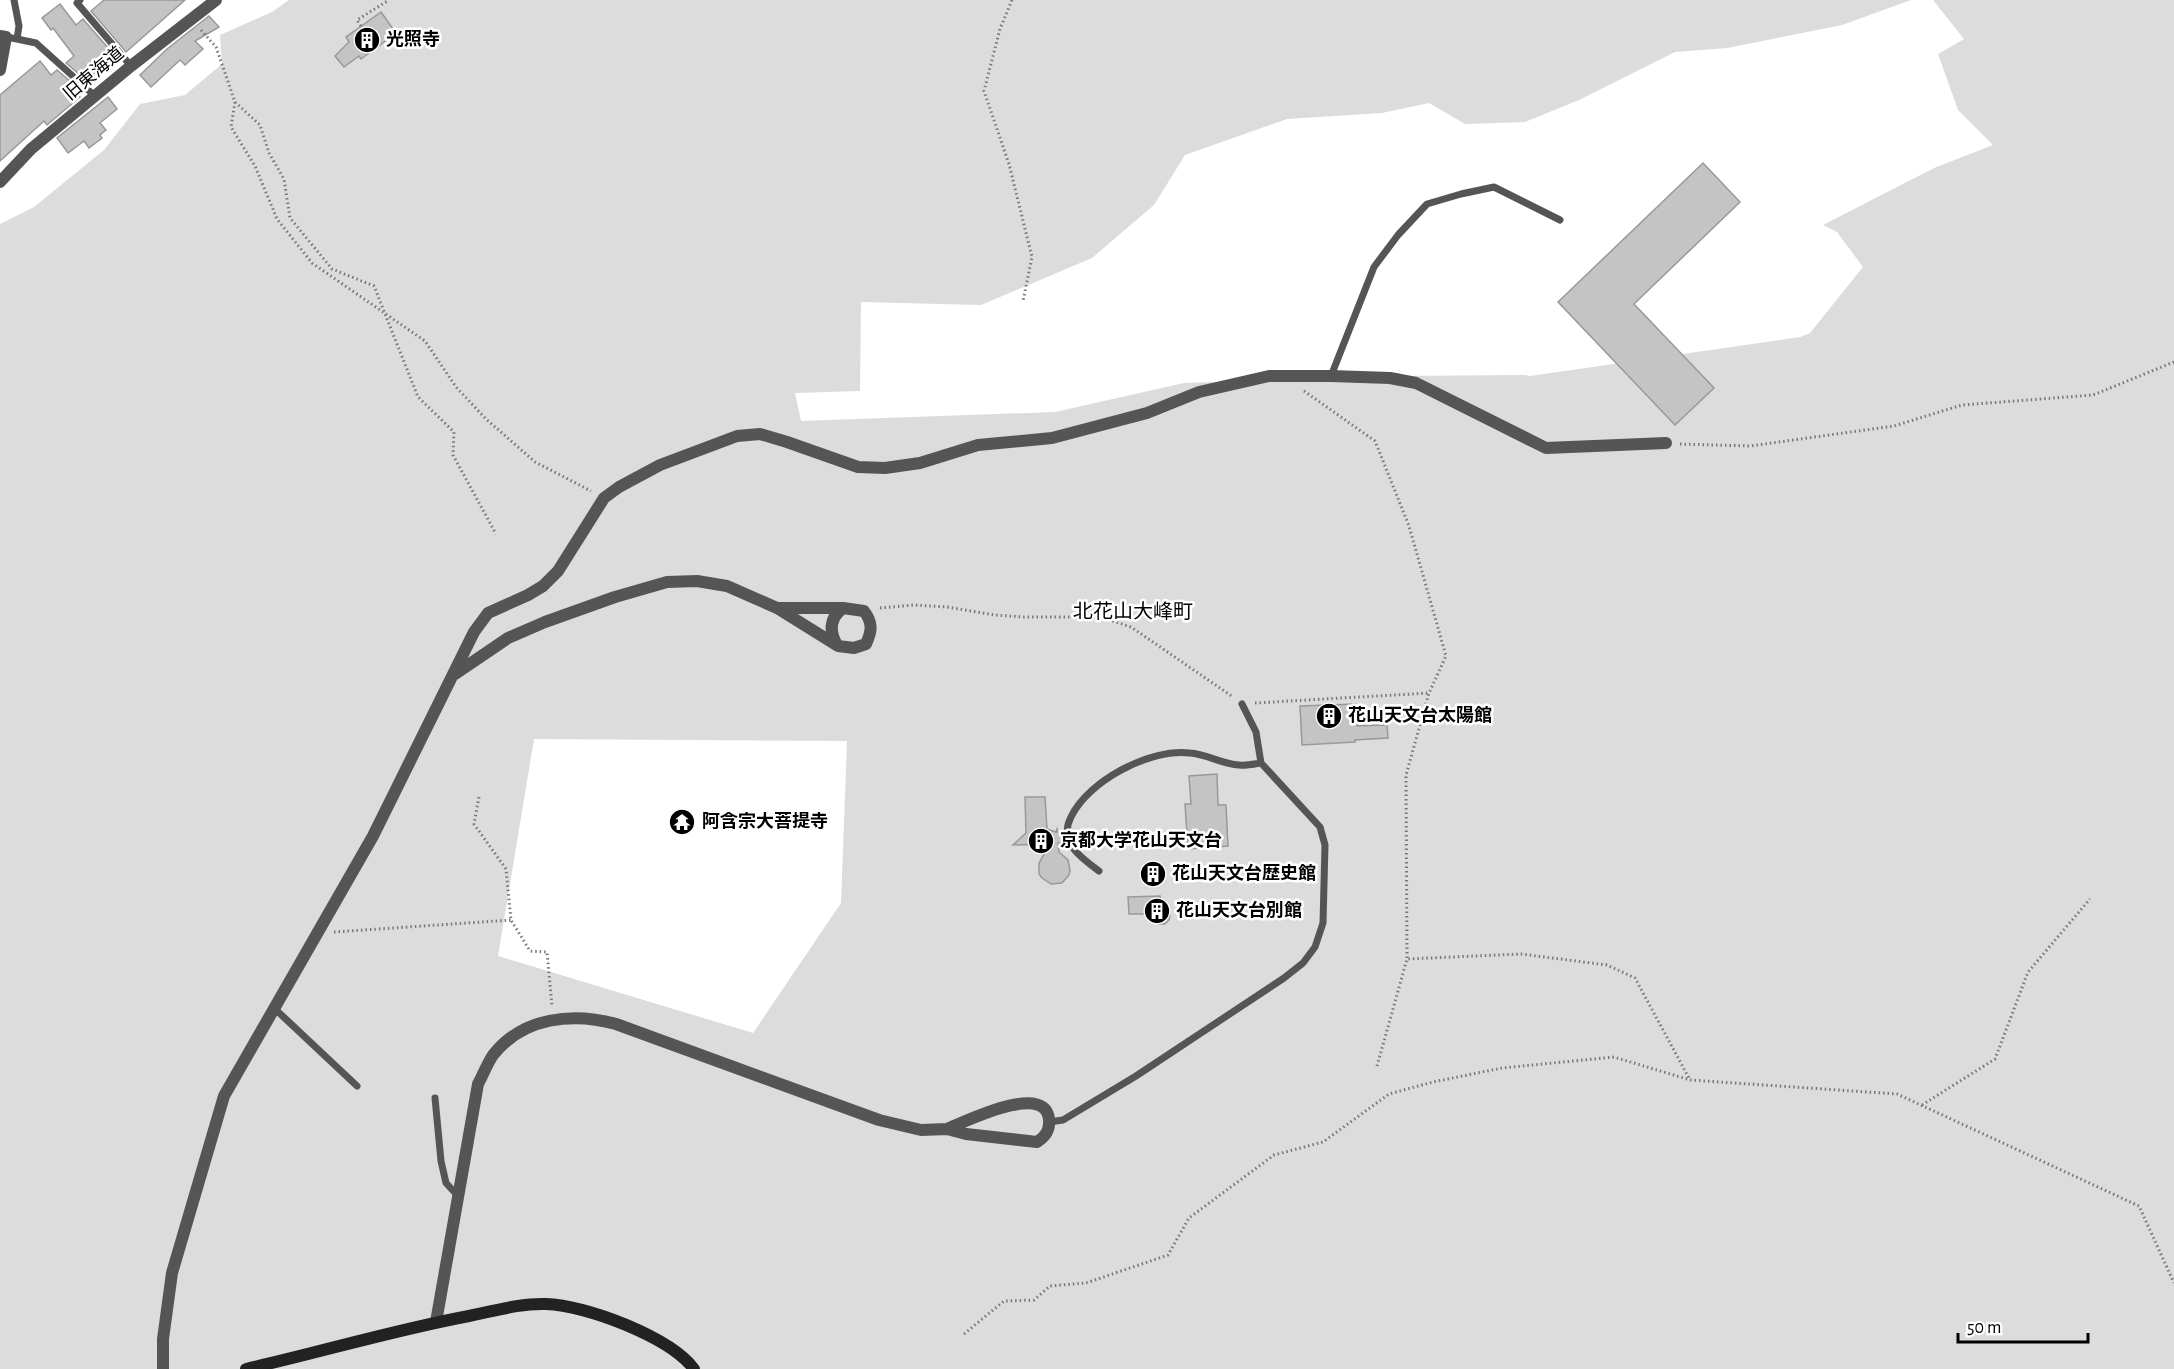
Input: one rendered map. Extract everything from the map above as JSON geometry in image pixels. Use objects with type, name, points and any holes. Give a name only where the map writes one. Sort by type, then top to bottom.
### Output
[{"type":"street","name":"旧東海道","points":[[0,182],[30,149],[216,0]]},
{"type":"street","points":[[0,70],[8,38]]},
{"type":"street","points":[[163,1369],[163,1339],[172,1273],[224,1096],[373,836],[474,632],[488,613],[543,586],[558,571],[604,498],[619,487],[660,465],[737,436],[760,434],[858,467],[885,468],[920,463],[978,445],[1052,438],[1147,412],[1199,392],[1269,376],[1390,378],[1416,383],[1546,448],[1666,443]]},
{"type":"street","points":[[454,675],[508,638],[615,597],[667,582],[697,581],[727,586],[777,608],[838,646],[854,648],[866,644],[872,632],[871,621],[864,611],[843,608],[777,608]]},
{"type":"street","points":[[838,646],[831,634],[832,622],[835,614],[843,608]]},
{"type":"street","points":[[436,1322],[478,1084],[493,1056],[509,1040],[535,1024],[565,1017],[595,1018],[869,1117],[921,1130],[947,1129],[966,1134],[1037,1142],[1045,1136],[1050,1126],[1048,1113],[1043,1106],[1033,1102],[1002,1108],[947,1129]]},
{"type":"street","points":[[246,1369],[436,1322],[546,1304],[588,1312],[635,1329],[666,1345],[694,1369]]},
{"type":"lane","points":[[8,38],[19,26],[14,0]]},
{"type":"lane","points":[[80,0],[77,3],[131,66]]},
{"type":"lane","points":[[8,38],[36,43],[96,97]]},
{"type":"lane","points":[[1331,376],[1374,267],[1398,234],[1427,204],[1494,187],[1560,219]]},
{"type":"lane","points":[[1049,1122],[1063,1120],[1136,1076],[1284,978],[1303,963],[1315,946],[1323,922],[1325,845],[1320,827],[1261,763],[1256,732],[1242,704]]},
{"type":"lane","points":[[1099,871],[1078,856],[1068,841],[1068,822],[1076,805],[1095,787],[1135,763],[1161,755],[1190,752],[1239,765],[1261,763]]},
{"type":"lane","points":[[274,1008],[357,1086]]},
{"type":"lane","points":[[435,1098],[441,1161],[446,1183],[458,1196]]},
{"type":"path","points":[[362,26],[357,20],[389,0]]},
{"type":"path","points":[[1012,0],[1000,28],[984,91],[1009,164],[1032,257],[1023,301]]},
{"type":"path","points":[[191,19],[216,47],[235,102],[231,127],[255,166],[277,219],[312,263],[425,341],[456,387],[486,419],[535,462],[604,498]]},
{"type":"path","points":[[235,102],[260,125],[269,153],[284,179],[290,218],[332,269],[374,286],[418,397],[454,432],[453,455],[496,534]]},
{"type":"path","points":[[1666,443],[1750,446],[1894,426],[1962,405],[2093,395],[2174,362]]},
{"type":"path","points":[[1282,376],[1375,441],[1409,526],[1446,656],[1429,693],[1406,776],[1407,959],[1377,1066]]},
{"type":"path","points":[[875,608],[914,605],[947,607],[995,615],[1101,617],[1115,620],[1131,627],[1215,683],[1242,704],[1429,693]]},
{"type":"path","points":[[479,797],[474,824],[506,869],[511,920],[530,951],[547,952],[553,1020]]},
{"type":"path","points":[[1922,1105],[1995,1059],[2028,972],[2090,899]]},
{"type":"path","points":[[317,933],[511,920]]},
{"type":"path","points":[[1407,959],[1521,954],[1607,965],[1635,978],[1690,1080]]},
{"type":"path","points":[[964,1334],[1004,1300],[1034,1300],[1050,1286],[1086,1283],[1168,1255],[1189,1218],[1274,1155],[1323,1142],[1389,1094],[1432,1082],[1502,1068],[1614,1057],[1690,1080],[1898,1094],[2139,1206],[2174,1283]]},
{"type":"shaded area","points":[[289,0],[1911,0],[1842,25],[1727,48],[1675,52],[1579,100],[1525,122],[1465,124],[1429,103],[1382,113],[1287,119],[1185,155],[1154,205],[1092,258],[981,305],[861,302],[860,391],[795,393],[801,421],[1055,412],[1184,383],[1396,376],[1530,376],[1800,337],[1810,333],[1863,267],[1837,232],[1823,225],[1934,168],[1993,145],[1958,110],[1938,54],[1964,39],[1933,0],[2174,0],[2174,1369],[0,1369],[0,224],[34,207],[104,150],[140,104],[185,95],[222,64],[220,35],[272,12]],"holes":[[[534,739],[847,741],[841,903],[753,1033],[498,956]]]},
{"type":"building","points":[[104,0],[185,0],[126,52],[91,11]]},
{"type":"building","points":[[60,4],[76,25],[83,19],[116,57],[86,80],[66,63],[74,56],[53,28],[51,30],[42,18]]},
{"type":"building","name":"光照寺","points":[[381,12],[396,33],[361,59],[359,56],[344,67],[335,56],[349,42],[346,37]]},
{"type":"building","points":[[209,16],[219,27],[195,41],[203,49],[185,65],[180,60],[151,87],[140,75],[167,49]]},
{"type":"building","points":[[40,61],[51,75],[57,70],[77,87],[74,90],[80,97],[47,125],[44,121],[0,161],[0,95]]},
{"type":"building","points":[[108,97],[117,109],[100,123],[106,130],[100,135],[102,138],[89,148],[84,141],[68,153],[57,138]]},
{"type":"building","points":[[1703,163],[1740,202],[1634,304],[1714,388],[1675,425],[1558,302]]},
{"type":"building","name":"花山天文台太陽館","points":[[1356,704],[1357,726],[1387,725],[1388,738],[1302,745],[1300,706]]},
{"type":"building","points":[[1217,774],[1218,805],[1226,805],[1228,846],[1188,849],[1185,804],[1191,804],[1189,776]]},
{"type":"building","name":"京都大学花山天文台","points":[[1025,797],[1045,797],[1047,829],[1056,832],[1057,829],[1062,835],[1064,843],[1058,843],[1059,852],[1068,860],[1070,870],[1062,883],[1051,884],[1039,874],[1039,863],[1050,844],[1013,845],[1026,833]]},
{"type":"building","points":[[1160,896],[1161,906],[1170,915],[1165,924],[1159,924],[1147,914],[1129,914],[1128,897]]},
{"type":"place","name":"光照寺","points":[[367,40]]},
{"type":"place","name":"花山天文台太陽館","points":[[1329,716]]},
{"type":"place","name":"阿含宗大菩提寺","points":[[682,822]]},
{"type":"place","name":"京都大学花山天文台","points":[[1041,841]]},
{"type":"place","name":"花山天文台歴史館","points":[[1153,874]]},
{"type":"place","name":"花山天文台別館","points":[[1157,911]]},
{"type":"district","name":"北花山大峰町","points":[[1133,612]]}]
